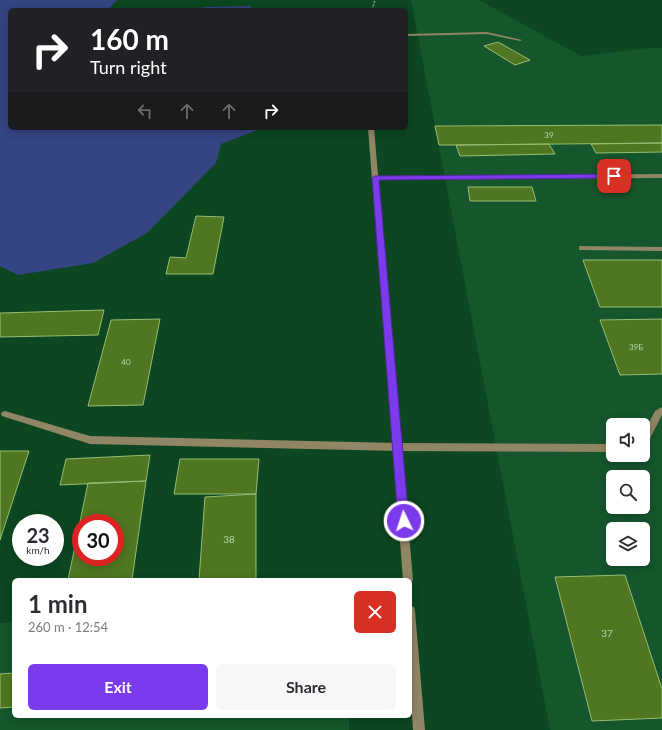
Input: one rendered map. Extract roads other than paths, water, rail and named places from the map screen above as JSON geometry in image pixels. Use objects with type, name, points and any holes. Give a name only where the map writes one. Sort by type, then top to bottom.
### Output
[{"type":"street","points":[[408,35],[487,33],[520,40]]},
{"type":"street","points":[[371,130],[408,578]]},
{"type":"street","points":[[375,178],[662,176]]},
{"type":"street","points":[[581,248],[662,248]]},
{"type":"street","points":[[650,429],[658,413],[662,410]]},
{"type":"street","points":[[5,414],[90,440],[398,448],[606,448]]},
{"type":"street","points":[[412,637],[419,730]]}]
